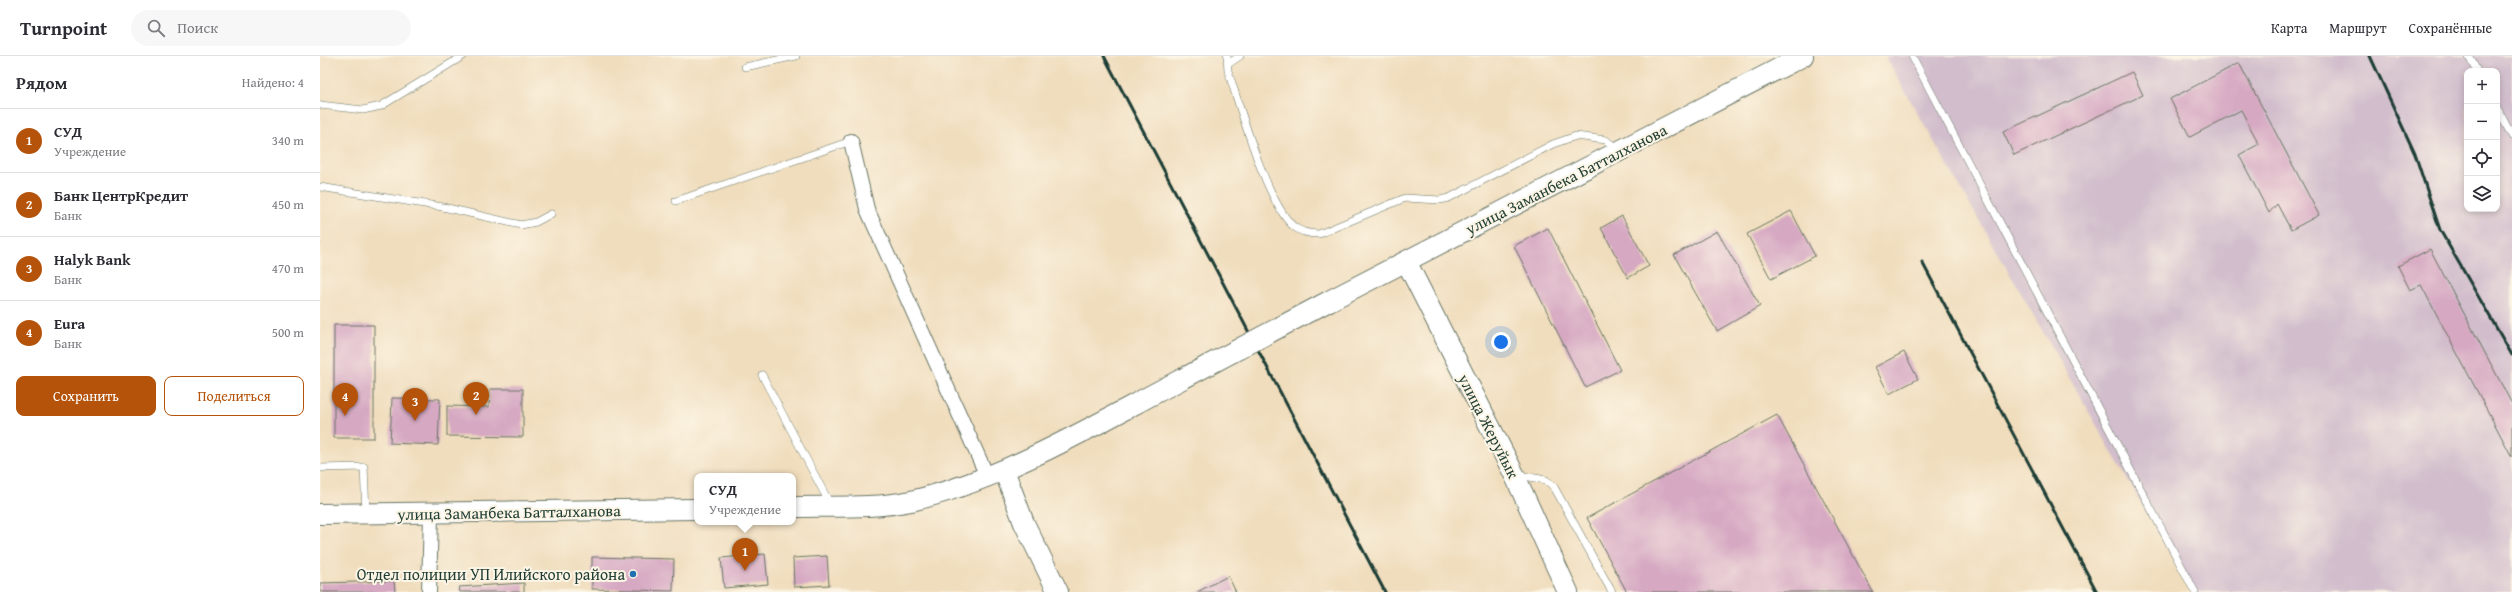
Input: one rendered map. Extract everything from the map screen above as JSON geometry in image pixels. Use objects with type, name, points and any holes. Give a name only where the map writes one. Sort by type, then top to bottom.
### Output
[{"type":"main road","name":"улица Заманбека Батталханова","points":[[996,473],[1184,378],[1329,301],[1620,152],[1803,56]]},
{"type":"main road","name":"улица Жеруйык","points":[[1406,261],[1514,474],[1568,592]]},
{"type":"main road","points":[[796,507],[883,505],[910,501],[953,489],[996,473],[1024,524],[1058,592]]},
{"type":"main road","name":"улица Заманбека Батталханова","points":[[320,514],[431,514],[694,509]]},
{"type":"street","points":[[851,141],[867,209],[996,473]]},
{"type":"street","points":[[429,592],[431,514]]},
{"type":"lane","points":[[320,105],[363,110],[381,106],[463,56]]},
{"type":"lane","points":[[744,67],[796,56]]},
{"type":"lane","points":[[1226,56],[1228,71],[1274,202],[1293,226],[1310,234],[1319,234],[1405,198],[1440,200],[1449,198],[1553,144],[1576,136],[1606,140],[1620,152]]},
{"type":"lane","points":[[1228,64],[1240,56]]},
{"type":"lane","points":[[1912,56],[2195,592]]},
{"type":"lane","points":[[2469,56],[2475,68]]},
{"type":"lane","points":[[2500,114],[2512,136]]},
{"type":"lane","points":[[676,201],[851,141]]},
{"type":"lane","points":[[320,187],[443,207],[521,225],[536,222],[551,214]]},
{"type":"lane","points":[[762,375],[831,506]]},
{"type":"lane","points":[[320,468],[364,467],[366,514]]},
{"type":"lane","points":[[1514,474],[1546,480],[1554,487],[1612,592]]},
{"type":"shaded area","points":[[1885,56],[2512,56],[2512,592],[2192,592]]},
{"type":"building","points":[[2239,63],[2319,215],[2291,230],[2277,204],[2269,213],[2239,155],[2259,144],[2241,110],[2190,137],[2170,99]]},
{"type":"building","points":[[2132,72],[2143,95],[2014,155],[2003,132]]},
{"type":"building","points":[[1791,211],[1815,256],[1771,279],[1747,234]]},
{"type":"building","points":[[1622,216],[1649,266],[1628,278],[1601,228]]},
{"type":"building","points":[[1548,228],[1620,370],[1585,387],[1514,246]]},
{"type":"building","points":[[1717,231],[1760,306],[1717,331],[1674,255]]},
{"type":"building","points":[[2430,249],[2512,404],[2512,457],[2421,285],[2410,290],[2398,266]]},
{"type":"building","points":[[334,325],[374,325],[374,438],[334,438]]},
{"type":"building","points":[[1904,352],[1918,379],[1889,394],[1875,367]]},
{"type":"building","points":[[490,389],[523,389],[523,437],[447,436],[447,406],[489,407]]},
{"type":"building","points":[[392,398],[440,399],[438,445],[390,443]]},
{"type":"building","points":[[1777,415],[1873,592],[1627,592],[1587,518]]},
{"type":"building","points":[[765,554],[768,584],[724,588],[721,558]]},
{"type":"building","points":[[827,556],[829,585],[794,587],[793,558]]},
{"type":"building","name":"Отдел полиции УП Илийского района","points":[[592,557],[674,559],[673,591],[592,589]]},
{"type":"building","points":[[1228,576],[1236,592],[1197,592]]},
{"type":"building","points":[[394,581],[395,592],[320,592],[320,583]]},
{"type":"building","points":[[524,583],[524,592],[460,592],[459,587]]},
{"type":"railway","points":[[1104,56],[1385,592]]},
{"type":"railway","points":[[2370,56],[2415,154],[2440,230],[2512,355]]},
{"type":"railway","points":[[1922,262],[2097,592]]},
{"type":"place","name":"Банк ЦентрКредит","points":[[476,415]]},
{"type":"place","name":"Eura","points":[[345,416]]},
{"type":"place","name":"Halyk Bank","points":[[415,421]]},
{"type":"place","name":"СУД","points":[[745,571]]},
{"type":"place","name":"Отдел полиции УП Илийского района","points":[[633,574]]}]
